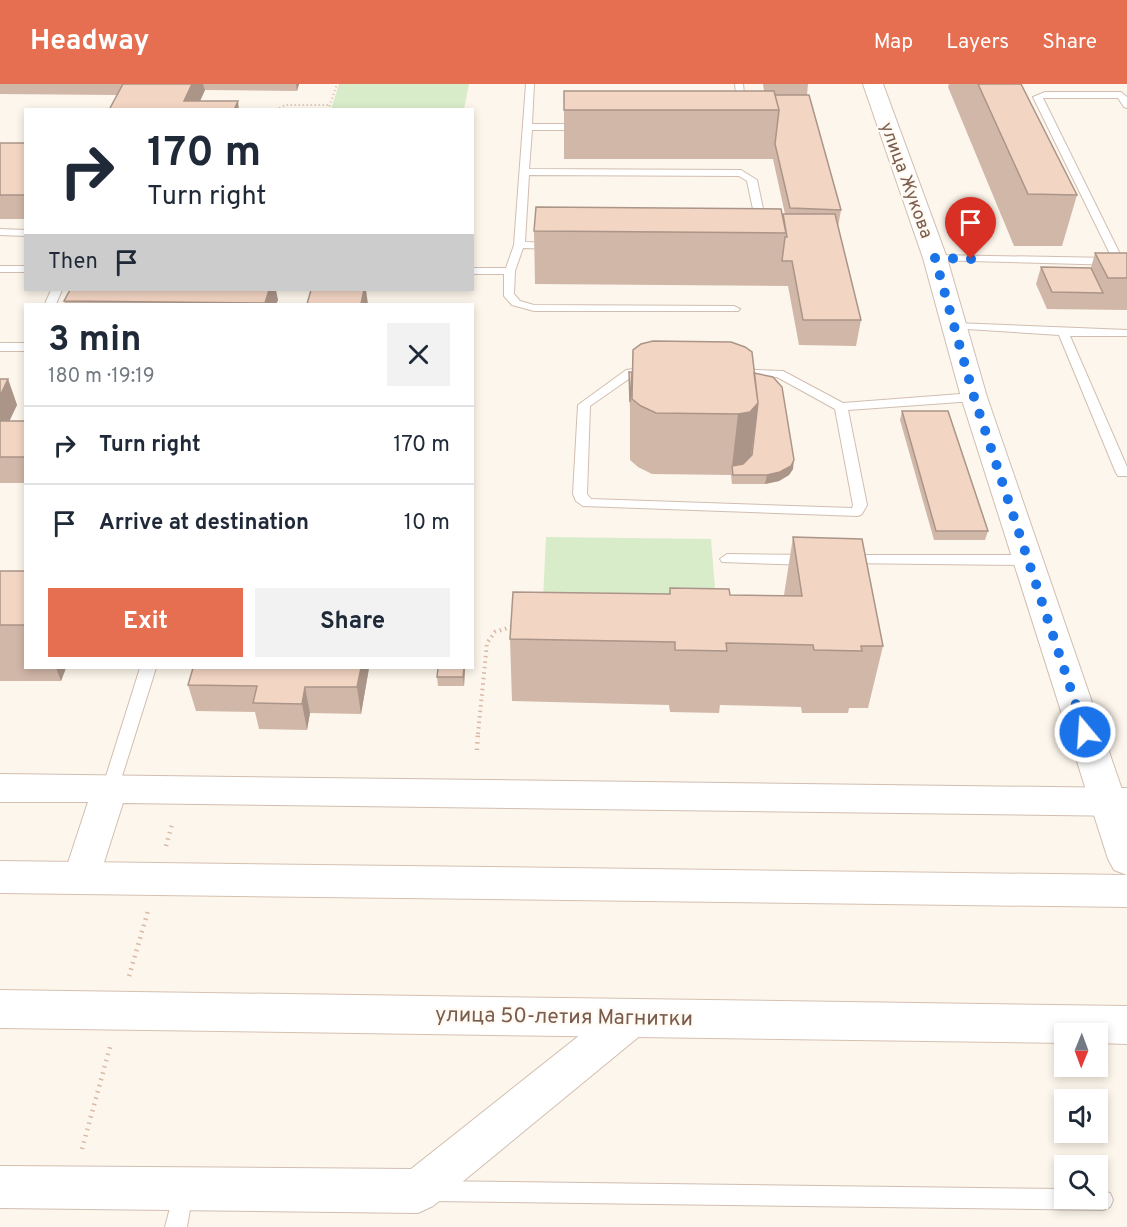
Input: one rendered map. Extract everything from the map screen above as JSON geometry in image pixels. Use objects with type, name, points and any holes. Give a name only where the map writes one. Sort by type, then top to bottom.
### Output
[{"type":"main road","name":"улица Жукова","points":[[873,84],[935,258],[974,397],[1028,560],[1118,802],[1127,859]]},
{"type":"main road","points":[[0,877],[1127,891]]},
{"type":"main road","name":"улица 50-летия Магнитки","points":[[0,1009],[1127,1025]]},
{"type":"street","points":[[0,788],[1118,802]]},
{"type":"street","points":[[81,878],[110,789]]},
{"type":"street","points":[[0,1187],[180,1208],[418,1191],[633,1017]]},
{"type":"lane","points":[[530,84],[519,246],[510,271],[508,294],[516,303],[525,306],[734,309]]},
{"type":"lane","points":[[739,84],[744,120]]},
{"type":"lane","points":[[935,258],[1123,262],[1038,97],[1045,95],[1124,95],[1127,105]]},
{"type":"lane","points":[[528,127],[597,128]]},
{"type":"lane","points":[[524,172],[741,173],[752,180],[764,237]]},
{"type":"lane","points":[[0,232],[24,233]]},
{"type":"lane","points":[[519,246],[566,246]]},
{"type":"lane","points":[[0,269],[24,270]]},
{"type":"lane","points":[[474,271],[510,271]]},
{"type":"lane","points":[[955,326],[1127,333]]},
{"type":"lane","points":[[1063,332],[1123,473]]},
{"type":"lane","points":[[0,347],[24,347]]},
{"type":"lane","points":[[662,371],[633,372],[584,405],[580,494],[584,501],[593,504],[853,513],[860,505],[841,407]]},
{"type":"lane","points":[[717,372],[779,374],[841,407],[974,397]]},
{"type":"lane","points":[[727,560],[1028,560]]},
{"type":"lane","points":[[110,789],[148,669]]},
{"type":"lane","points":[[418,1191],[1054,1199]]},
{"type":"path","points":[[329,108],[337,84]]},
{"type":"path","points":[[280,108],[285,105],[330,105]]},
{"type":"path","points":[[477,750],[488,636],[497,629],[517,626]]},
{"type":"green space","points":[[339,84],[469,84],[464,108],[331,108]]},
{"type":"green space","points":[[546,537],[711,539],[716,601],[543,599]]},
{"type":"building","points":[[123,84],[192,84],[184,101],[238,101],[235,108],[110,108]]},
{"type":"building","points":[[978,84],[1021,84],[1077,195],[1028,194]]},
{"type":"building","points":[[564,91],[774,91],[779,110],[564,110]]},
{"type":"building","points":[[775,95],[809,95],[841,210],[790,208],[775,144],[779,110]]},
{"type":"building","points":[[0,143],[24,143],[24,195],[0,195]]},
{"type":"building","points":[[536,207],[781,209],[786,233],[534,231]]},
{"type":"building","points":[[783,214],[835,214],[861,320],[803,320],[792,261],[782,261],[785,237],[787,237]]},
{"type":"building","points":[[1095,253],[1127,253],[1127,278],[1108,278]]},
{"type":"building","points":[[1041,267],[1091,268],[1103,293],[1052,292]]},
{"type":"building","points":[[69,291],[269,291],[265,303],[64,301]]},
{"type":"building","points":[[311,291],[364,291],[361,303],[307,303]]},
{"type":"building","points":[[653,341],[731,342],[745,347],[752,352],[758,403],[750,412],[738,414],[656,413],[641,406],[632,399],[633,350],[641,344]]},
{"type":"building","points":[[629,372],[632,372],[630,402]]},
{"type":"building","points":[[754,373],[773,377],[782,387],[794,460],[791,466],[780,472],[767,475],[733,475],[732,466],[743,464],[752,455],[758,403]]},
{"type":"building","points":[[0,379],[8,379],[0,396]]},
{"type":"building","points":[[902,411],[948,411],[988,531],[936,531]]},
{"type":"building","points":[[0,421],[24,421],[24,457],[0,457]]},
{"type":"building","points":[[793,537],[862,539],[883,646],[861,646],[862,651],[814,650],[813,645],[726,643],[727,651],[675,650],[675,642],[510,639],[513,592],[670,594],[670,588],[729,589],[730,595],[802,596]]},
{"type":"building","points":[[0,571],[24,571],[24,625],[0,625]]},
{"type":"building","points":[[193,669],[361,669],[357,687],[305,687],[302,704],[253,703],[257,686],[188,685]]},
{"type":"building","points":[[438,669],[464,669],[463,677],[437,677]]},
{"type":"route","points":[[971,259],[935,258],[974,397],[1085,732]]}]
